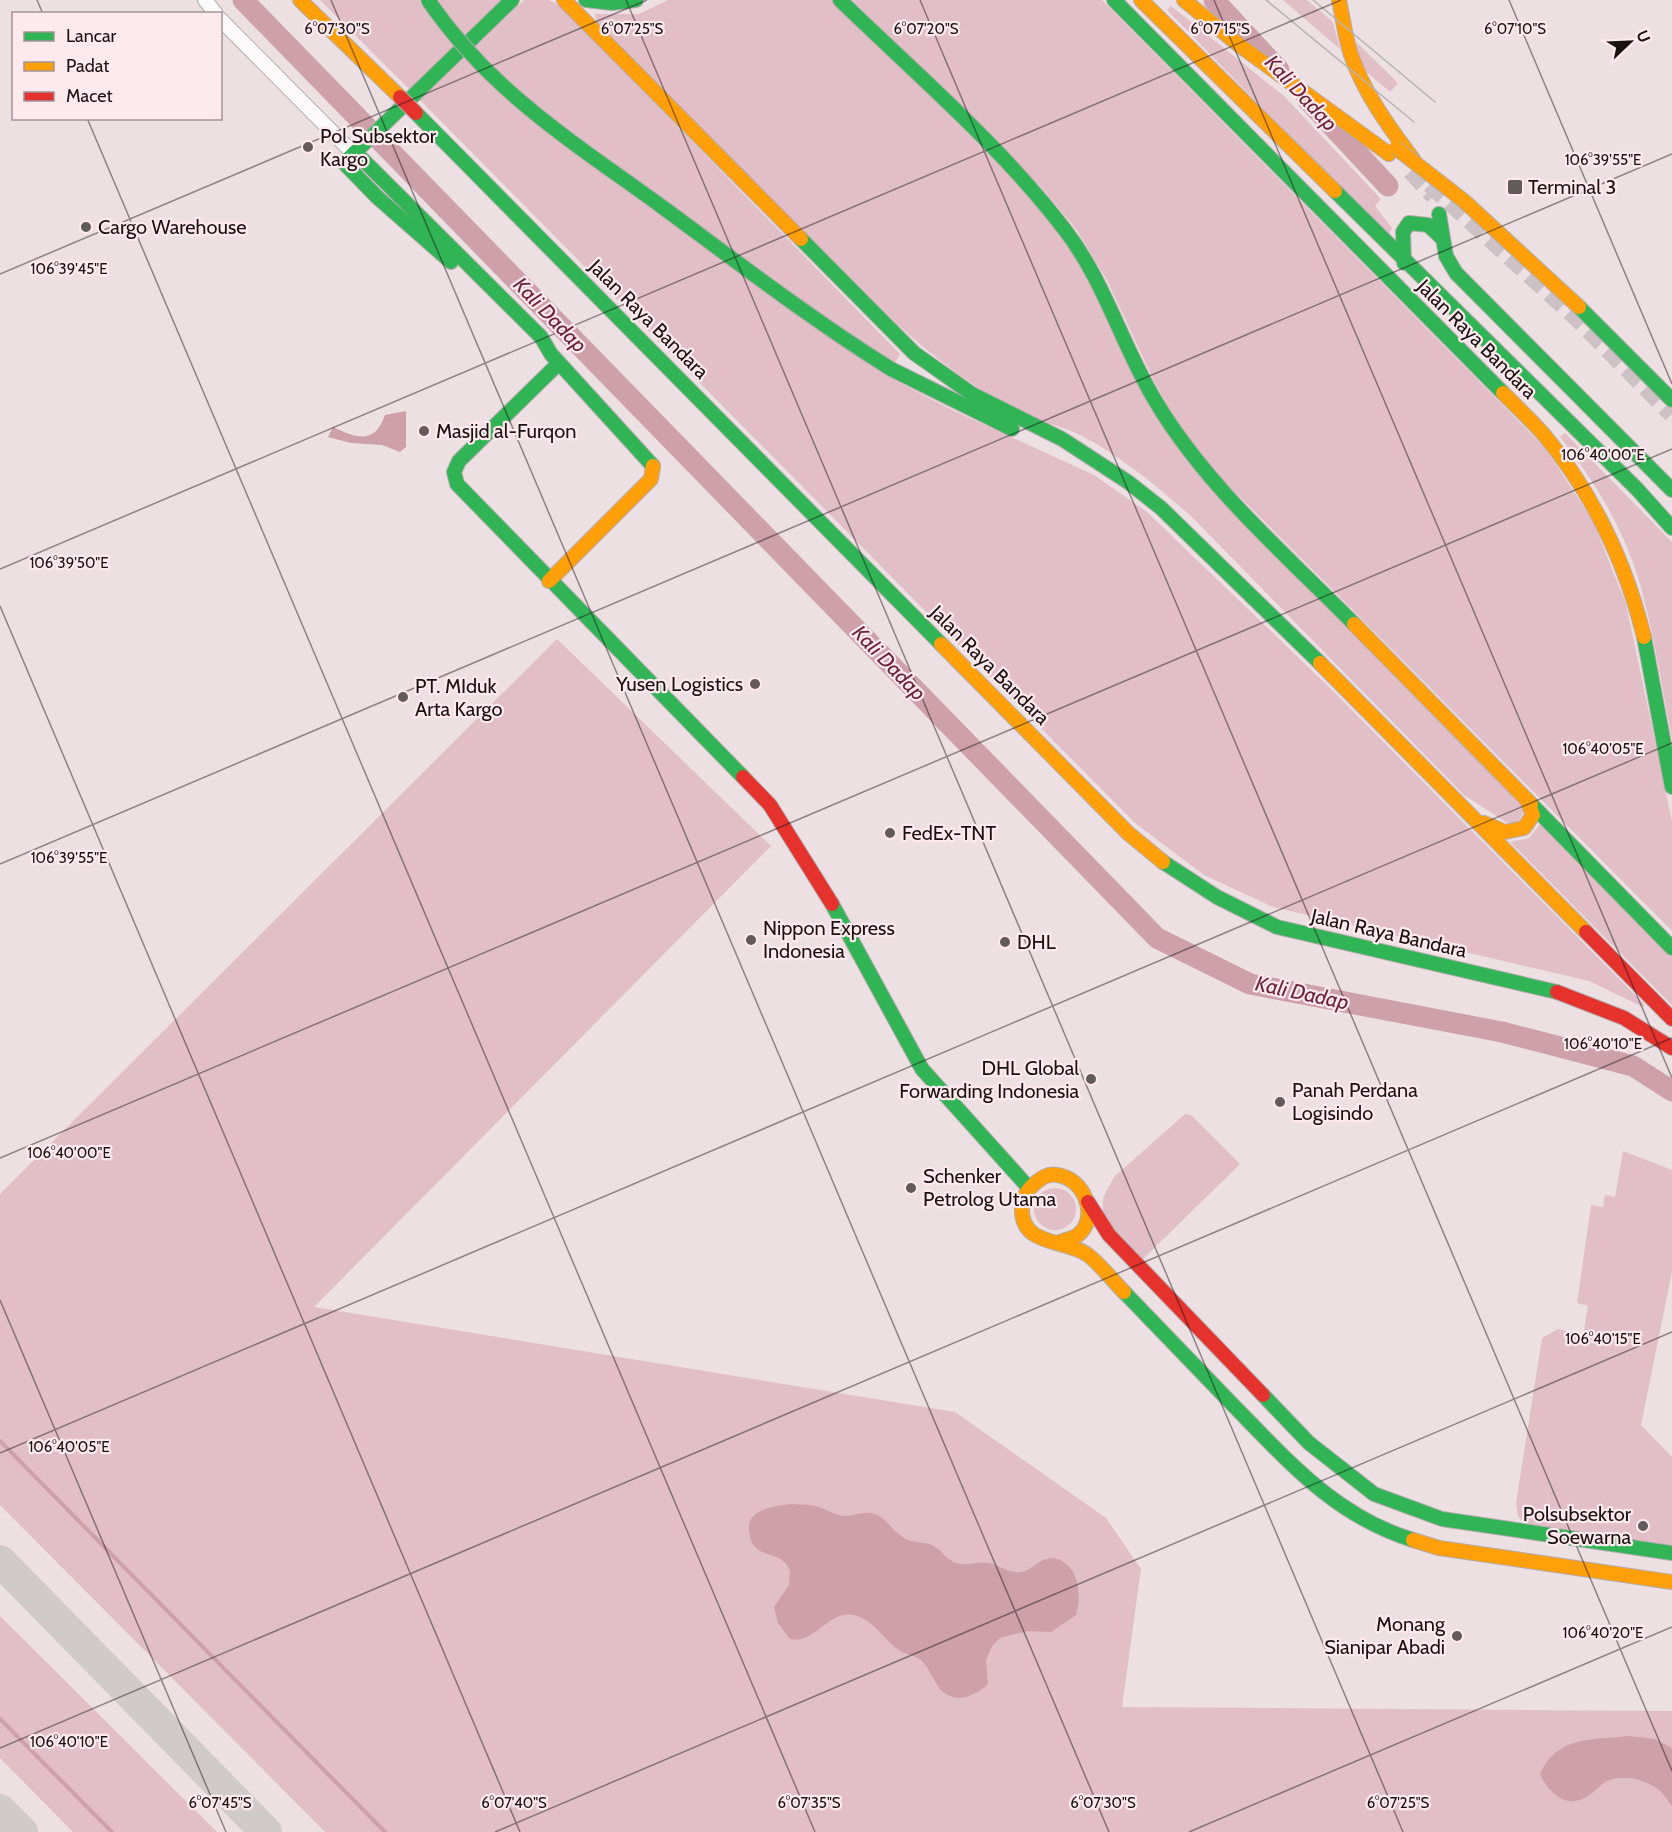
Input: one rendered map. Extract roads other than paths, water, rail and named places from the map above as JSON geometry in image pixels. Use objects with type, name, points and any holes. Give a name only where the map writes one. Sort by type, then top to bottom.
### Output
[{"type":"street","points":[[205,0],[214,12]]},
{"type":"street","name":"Jalan Raya Bandara","points":[[300,0],[416,113],[1128,833],[1182,878],[1241,911],[1277,927],[1526,984],[1584,1000],[1629,1018],[1672,1048]]},
{"type":"street","points":[[428,0],[454,39],[523,103],[787,299],[891,369],[984,416],[1106,467]]},
{"type":"street","points":[[350,156],[512,0]]},
{"type":"street","points":[[564,0],[914,353],[972,394],[1062,439],[1106,467],[1161,508],[1249,591],[1672,1019]]},
{"type":"street","points":[[586,0],[622,3],[636,0]]},
{"type":"street","points":[[840,0],[1024,180],[1052,212],[1099,281],[1155,401],[1201,468],[1672,948]]},
{"type":"street","name":"Jalan Raya Bandara","points":[[1114,0],[1544,435],[1563,459],[1596,511],[1624,571],[1636,610],[1672,787]]},
{"type":"street","name":"Jalan Raya Bandara","points":[[1141,0],[1636,489],[1672,528]]},
{"type":"street","points":[[1184,0],[1239,45],[1389,154]]},
{"type":"street","points":[[1189,0],[1304,79],[1450,190],[1579,307],[1672,400]]},
{"type":"street","points":[[1339,0],[1346,38],[1357,71],[1389,128],[1431,185]]},
{"type":"street","points":[[222,21],[350,156],[458,261],[541,337],[555,359],[646,455],[654,468],[653,475],[549,580]]},
{"type":"street","points":[[1439,214],[1446,256],[1456,273],[1672,490]]},
{"type":"street","points":[[1404,262],[1403,235],[1409,223],[1417,221],[1427,224],[1442,238]]},
{"type":"street","points":[[555,359],[459,461],[454,472],[456,483],[770,805],[807,860],[922,1069],[932,1083],[1029,1188]]},
{"type":"street","points":[[1665,749],[1672,769]]},
{"type":"street","points":[[1458,803],[1489,826],[1502,832],[1515,833],[1525,829],[1533,815],[1523,794]]},
{"type":"street","points":[[1672,1552],[1442,1519],[1374,1494],[1310,1443],[1109,1235],[1082,1188],[1065,1177],[1045,1177],[1029,1188],[1021,1207],[1023,1221],[1036,1237],[1081,1249],[1290,1464],[1321,1492],[1358,1518],[1397,1535],[1439,1548],[1672,1582]]},
{"type":"street","points":[[1056,1243],[1075,1237],[1082,1230],[1089,1212],[1088,1202]]},
{"type":"street","points":[[1290,1464],[1310,1443]]},
{"type":"street","points":[[1358,1518],[1374,1494]]},
{"type":"street","points":[[1497,1556],[1500,1527]]},
{"type":"waterway","name":"Kali Dadap","points":[[243,0],[1157,938],[1250,984],[1502,1032],[1633,1066],[1672,1091]]},
{"type":"waterway","name":"Kali Dadap","points":[[1214,0],[1279,70]]},
{"type":"waterway","name":"Kali Dadap","points":[[1307,99],[1388,186]]},
{"type":"waterway","points":[[0,1441],[385,1832]]},
{"type":"waterway","points":[[0,1719],[112,1832]]},
{"type":"tunnel","points":[[1411,171],[1434,196]]},
{"type":"tunnel","points":[[1430,184],[1576,317],[1672,414]]},
{"type":"tram line","points":[[1266,0],[1414,122]]},
{"type":"tram line","points":[[1313,0],[1435,102]]},
{"type":"place","name":"Pol Subsektor Kargo","points":[[308,147]]},
{"type":"place","name":"Terminal 3","points":[[1515,187]]},
{"type":"place","name":"Cargo Warehouse","points":[[86,227]]},
{"type":"place","name":"Masjid al-Furqon","points":[[424,431]]},
{"type":"place","name":"Yusen Logistics","points":[[755,684]]},
{"type":"place","name":"PT. MIduk Arta Kargo","points":[[403,697]]},
{"type":"place","name":"FedEx-TNT","points":[[890,833]]},
{"type":"place","name":"Nippon Express Indonesia","points":[[751,940]]},
{"type":"place","name":"DHL","points":[[1005,942]]},
{"type":"place","name":"DHL Global Forwarding Indonesia","points":[[1091,1079]]},
{"type":"place","name":"Panah Perdana Logisindo","points":[[1280,1102]]},
{"type":"place","name":"Schenker Petrolog Utama","points":[[911,1188]]},
{"type":"place","name":"Polsubsektor Soewarna","points":[[1643,1526]]},
{"type":"place","name":"Monang Sianipar Abadi","points":[[1457,1636]]}]
